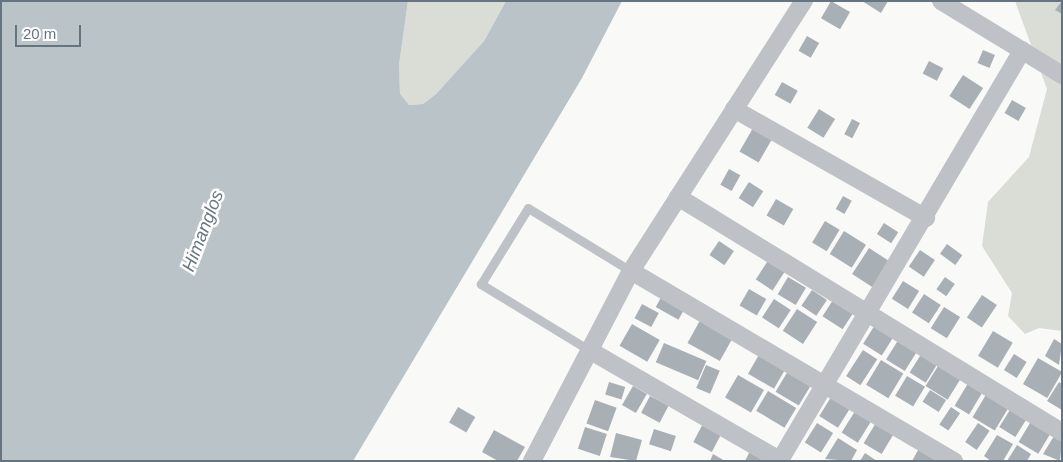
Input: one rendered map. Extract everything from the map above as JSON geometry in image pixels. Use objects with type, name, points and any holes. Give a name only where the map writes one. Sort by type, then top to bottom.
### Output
[{"type":"street","points":[[532,461],[631,270],[804,1]]},
{"type":"street","points":[[941,1],[1062,75]]},
{"type":"street","points":[[589,350],[781,460],[824,383],[926,218],[1022,50]]},
{"type":"street","points":[[734,110],[926,218]]},
{"type":"street","points":[[678,197],[868,311],[1062,432]]},
{"type":"street","points":[[631,270],[954,461]]},
{"type":"lane","points":[[589,350],[481,284],[528,208],[631,270]]},
{"type":"shaded area","points":[[408,1],[506,1],[484,41],[436,94],[423,104],[409,105],[400,95],[399,65]]},
{"type":"shaded area","points":[[1015,1],[1062,1],[1062,331],[1039,328],[1025,334],[1008,316],[1012,293],[982,246],[988,202],[1029,157],[1047,89]]},
{"type":"water","name":"Himanglos","points":[[1,1],[408,1],[399,65],[400,94],[409,105],[423,104],[436,94],[484,41],[506,1],[622,1],[582,78],[353,461],[1,461]]},
{"type":"building","points":[[831,1],[850,12],[840,29],[821,18]]},
{"type":"building","points":[[862,1],[888,1],[881,13]]},
{"type":"building","points":[[1062,1],[1062,14],[1055,10]]},
{"type":"building","points":[[807,36],[819,43],[811,58],[798,51]]},
{"type":"building","points":[[983,50],[995,55],[989,68],[978,63]]},
{"type":"building","points":[[929,61],[943,68],[937,81],[923,73]]},
{"type":"building","points":[[963,75],[983,88],[970,109],[949,96]]},
{"type":"building","points":[[782,82],[798,91],[790,104],[775,95]]},
{"type":"building","points":[[1012,100],[1026,108],[1018,121],[1004,113]]},
{"type":"building","points":[[819,109],[835,119],[823,138],[807,128]]},
{"type":"building","points":[[852,119],[860,123],[852,138],[844,134]]},
{"type":"building","points":[[753,128],[772,139],[759,162],[740,151]]},
{"type":"building","points":[[729,169],[740,175],[732,191],[720,185]]},
{"type":"building","points":[[749,182],[763,191],[753,207],[739,198]]},
{"type":"building","points":[[843,196],[852,201],[844,214],[836,209]]},
{"type":"building","points":[[776,199],[793,209],[784,225],[766,215]]},
{"type":"building","points":[[825,221],[840,230],[827,251],[812,242]]},
{"type":"building","points":[[884,223],[898,232],[891,243],[877,234]]},
{"type":"building","points":[[844,231],[866,245],[852,268],[830,254]]},
{"type":"building","points":[[719,241],[734,251],[724,265],[709,255]]},
{"type":"building","points":[[947,244],[962,255],[955,265],[940,254]]},
{"type":"building","points":[[869,248],[889,261],[872,287],[852,274]]},
{"type":"building","points":[[920,250],[935,260],[924,277],[909,267]]},
{"type":"building","points":[[771,256],[788,267],[773,290],[756,279]]},
{"type":"building","points":[[788,277],[806,288],[796,305],[778,294]]},
{"type":"building","points":[[945,277],[955,284],[946,296],[936,289]]},
{"type":"building","points":[[903,281],[919,291],[908,309],[892,299]]},
{"type":"building","points":[[749,289],[766,299],[757,315],[740,305]]},
{"type":"building","points":[[812,290],[827,300],[816,316],[801,306]]},
{"type":"building","points":[[663,294],[686,307],[678,320],[656,307]]},
{"type":"building","points":[[924,294],[941,305],[929,323],[912,312]]},
{"type":"building","points":[[982,295],[997,305],[982,327],[967,317]]},
{"type":"building","points":[[835,297],[855,310],[843,329],[822,316]]},
{"type":"building","points":[[774,299],[791,310],[779,328],[762,317]]},
{"type":"building","points":[[642,304],[659,313],[651,327],[634,318]]},
{"type":"building","points":[[944,307],[960,317],[947,338],[931,328]]},
{"type":"building","points":[[797,309],[817,322],[803,344],[783,331]]},
{"type":"building","points":[[703,315],[735,333],[720,361],[687,343]]},
{"type":"building","points":[[878,320],[897,332],[882,355],[863,344]]},
{"type":"building","points":[[632,324],[660,340],[647,362],[620,346]]},
{"type":"building","points":[[993,331],[1013,343],[998,368],[978,356]]},
{"type":"building","points":[[902,334],[921,346],[905,371],[886,359]]},
{"type":"building","points":[[1054,339],[1062,344],[1059,365],[1045,356]]},
{"type":"building","points":[[664,343],[706,361],[698,380],[656,362]]},
{"type":"building","points":[[925,348],[941,358],[926,383],[910,373]]},
{"type":"building","points":[[863,350],[877,359],[860,385],[846,376]]},
{"type":"building","points":[[760,353],[786,368],[774,389],[748,374]]},
{"type":"building","points":[[1014,354],[1027,362],[1017,378],[1004,370]]},
{"type":"building","points":[[943,358],[965,372],[948,400],[926,386]]},
{"type":"building","points":[[1038,358],[1062,372],[1047,398],[1023,384]]},
{"type":"building","points":[[881,360],[903,373],[888,398],[866,385]]},
{"type":"building","points":[[706,365],[720,371],[710,394],[696,388]]},
{"type":"building","points":[[791,366],[814,380],[799,406],[776,392]]},
{"type":"building","points":[[738,375],[764,390],[751,413],[725,398]]},
{"type":"building","points":[[907,376],[925,387],[913,407],[895,396]]},
{"type":"building","points":[[970,380],[985,389],[969,414],[955,406]]},
{"type":"building","points":[[609,382],[625,387],[621,399],[605,394]]},
{"type":"building","points":[[1059,382],[1062,384],[1062,410],[1047,401]]},
{"type":"building","points":[[633,386],[647,394],[636,413],[622,405]]},
{"type":"building","points":[[990,388],[1012,401],[995,431],[972,417]]},
{"type":"building","points":[[930,390],[946,400],[939,412],[923,402]]},
{"type":"building","points":[[768,391],[796,408],[784,428],[756,411]]},
{"type":"building","points":[[833,394],[852,406],[838,428],[819,416]]},
{"type":"building","points":[[650,396],[669,406],[660,423],[641,413]]},
{"type":"building","points":[[595,400],[617,408],[608,431],[586,423]]},
{"type":"building","points":[[1013,405],[1029,415],[1015,437],[999,427]]},
{"type":"building","points":[[458,407],[475,417],[466,433],[449,423]]},
{"type":"building","points":[[951,407],[960,413],[948,431],[939,424]]},
{"type":"building","points":[[857,408],[873,418],[858,443],[842,433]]},
{"type":"building","points":[[1033,418],[1053,430],[1038,454],[1019,442]]},
{"type":"building","points":[[705,420],[724,430],[712,452],[693,442]]},
{"type":"building","points":[[877,421],[895,432],[882,454],[864,443]]},
{"type":"building","points":[[817,423],[833,433],[821,453],[805,443]]},
{"type":"building","points":[[978,423],[990,431],[977,450],[965,442]]},
{"type":"building","points":[[585,427],[607,434],[600,456],[578,449]]},
{"type":"building","points":[[654,429],[676,436],[671,451],[649,444]]},
{"type":"building","points":[[494,430],[525,447],[517,461],[498,461],[482,452]]},
{"type":"building","points":[[616,433],[642,440],[636,461],[610,457]]},
{"type":"building","points":[[997,435],[1013,444],[1003,461],[991,461],[984,456]]},
{"type":"building","points":[[1054,436],[1062,441],[1060,461],[1043,454]]},
{"type":"building","points":[[838,438],[857,450],[851,461],[825,459]]},
{"type":"building","points":[[922,443],[942,461],[912,461]]},
{"type":"building","points":[[1017,445],[1031,454],[1027,461],[1007,461]]},
{"type":"building","points":[[751,449],[774,461],[745,461]]},
{"type":"building","points":[[865,453],[877,461],[860,461]]},
{"type":"building","points":[[713,454],[725,461],[710,461]]}]
